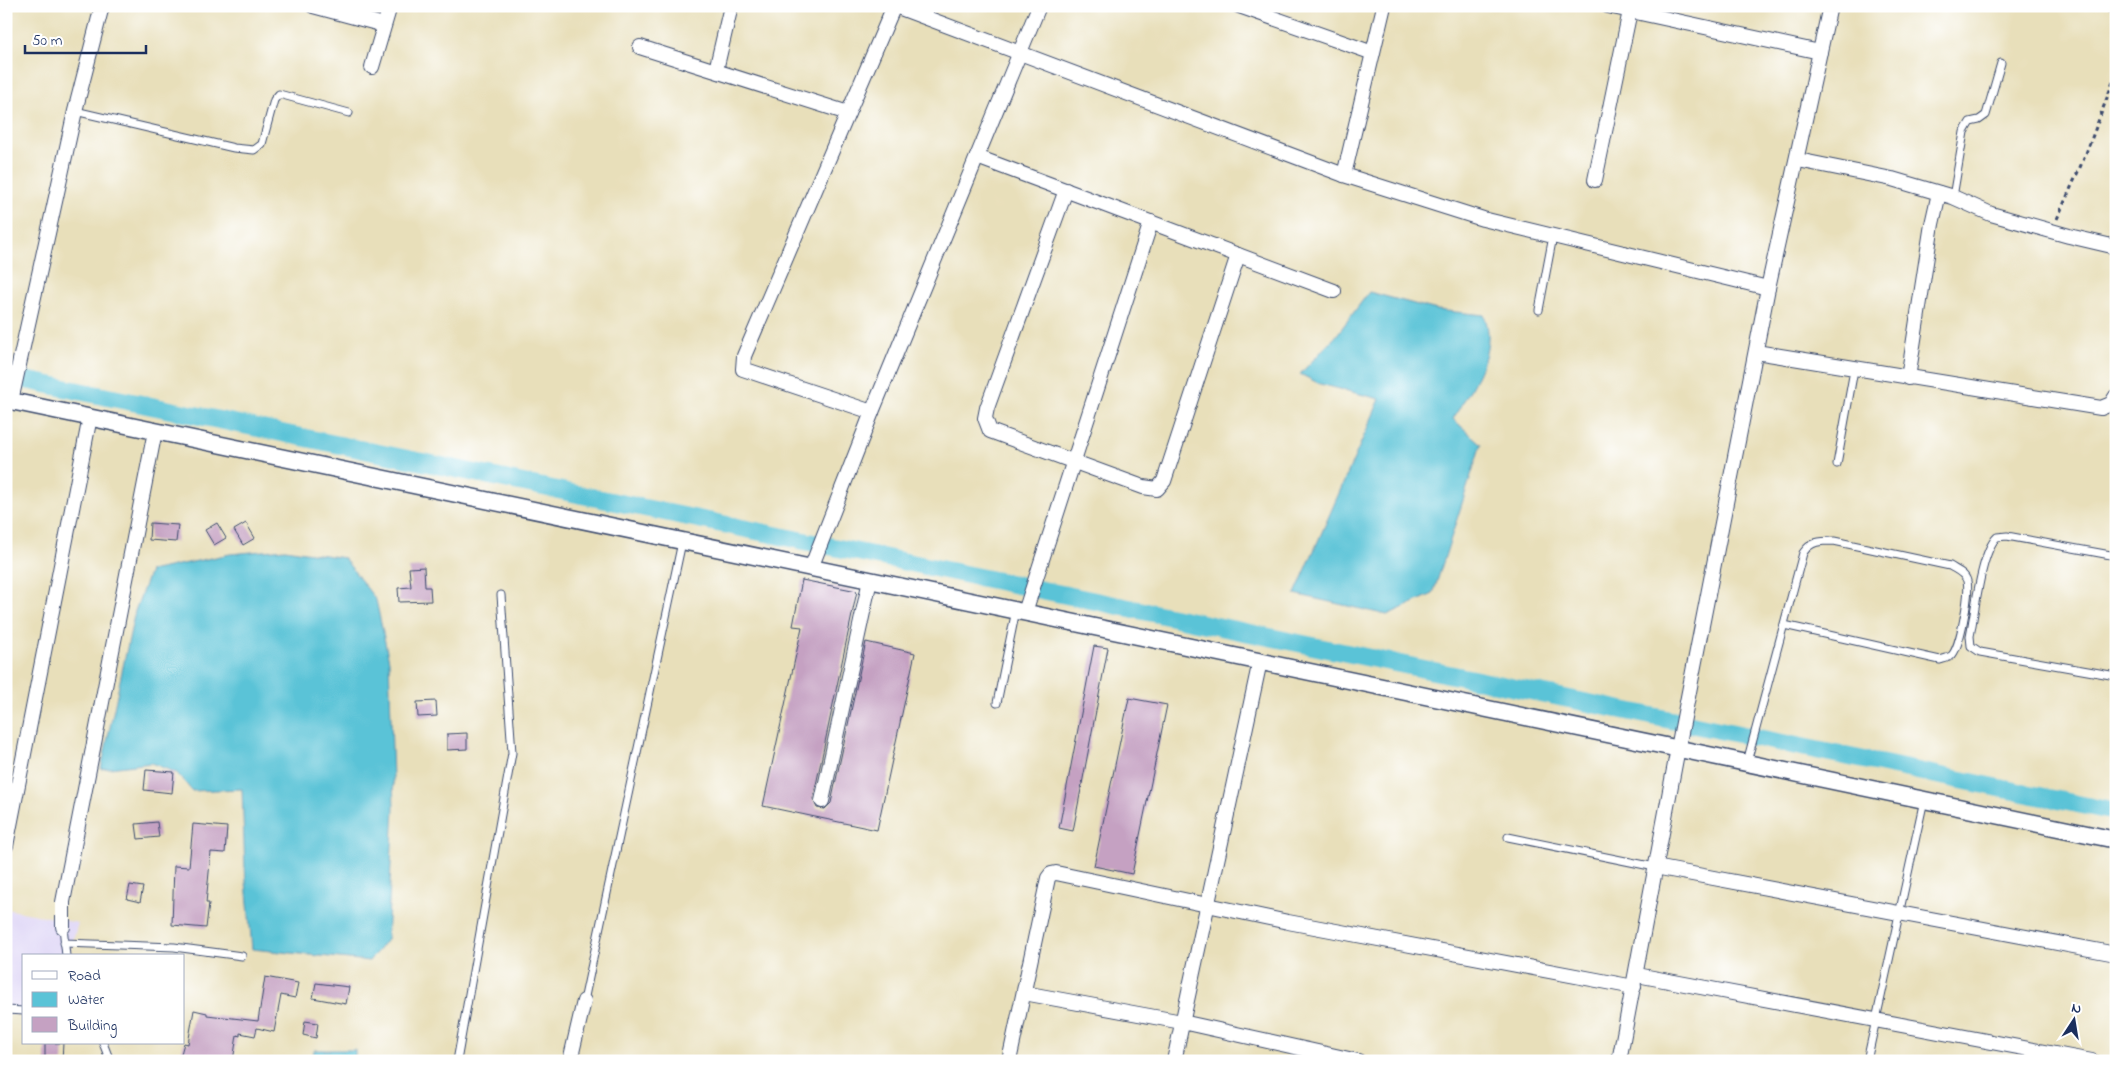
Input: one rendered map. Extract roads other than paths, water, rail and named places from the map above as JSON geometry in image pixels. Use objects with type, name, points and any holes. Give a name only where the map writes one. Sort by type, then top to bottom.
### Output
[{"type":"street","points":[[102,6],[75,111],[10,398],[155,431],[682,541],[814,560],[870,580],[1023,608],[1260,661],[1679,745],[1749,755],[1924,800],[2116,840]]},
{"type":"street","points":[[314,6],[384,25]]},
{"type":"street","points":[[372,66],[390,6]]},
{"type":"street","points":[[716,70],[731,6]]},
{"type":"street","points":[[872,412],[743,368],[744,356],[894,6],[1344,176],[1482,220],[1768,288]]},
{"type":"street","points":[[814,560],[872,412],[1018,53],[1039,6]]},
{"type":"street","points":[[1239,6],[1373,53]]},
{"type":"street","points":[[1344,176],[1384,6]]},
{"type":"street","points":[[1608,6],[1631,9],[1820,52]]},
{"type":"street","points":[[1619,1061],[1636,981],[1655,867],[1768,288],[1798,160],[1830,6]]},
{"type":"street","points":[[1595,180],[1631,9]]},
{"type":"street","points":[[640,47],[848,113]]},
{"type":"street","points":[[977,157],[1334,291]]},
{"type":"street","points":[[1798,160],[1892,179],[1946,195],[1991,214],[2116,247]]},
{"type":"street","points":[[1066,190],[985,418],[990,431],[1143,488],[1158,489],[1164,481],[1238,255]]},
{"type":"street","points":[[1908,378],[1932,224],[1946,195]]},
{"type":"street","points":[[1023,608],[1073,462],[1151,222]]},
{"type":"street","points":[[1756,352],[1854,370],[2100,408],[2111,404],[2116,396]]},
{"type":"street","points":[[6,846],[90,417]]},
{"type":"street","points":[[63,927],[63,902],[155,431]]},
{"type":"street","points":[[822,801],[870,580]]},
{"type":"street","points":[[1174,1061],[1260,661]]},
{"type":"street","points":[[1655,867],[2116,954]]},
{"type":"street","points":[[1009,1061],[1051,874],[1056,873],[1207,905],[1636,981],[1875,1020],[2092,1061]]},
{"type":"street","points":[[1024,993],[1182,1022],[1358,1061]]},
{"type":"street","points":[[570,1061],[584,1001]]},
{"type":"lane","points":[[1946,195],[1964,132],[1970,122],[1979,120],[1986,115],[2001,63]]},
{"type":"lane","points":[[75,111],[234,148],[254,150],[262,144],[274,100],[279,94],[349,113]]},
{"type":"lane","points":[[1539,310],[1553,236]]},
{"type":"lane","points":[[1837,464],[1854,370]]},
{"type":"lane","points":[[2116,556],[2007,536],[1997,536],[1990,543],[1985,558],[1970,636],[1971,646],[1980,652],[2116,676]]},
{"type":"lane","points":[[584,1001],[682,541]]},
{"type":"lane","points":[[1749,755],[1803,553],[1808,545],[1818,541],[1834,541],[1950,566],[1962,573],[1967,581],[1958,645],[1951,656],[1940,660],[1784,626]]},
{"type":"lane","points":[[457,1061],[512,753],[501,595]]},
{"type":"lane","points":[[997,703],[1023,608]]},
{"type":"lane","points":[[1867,1061],[1924,800]]},
{"type":"lane","points":[[1508,837],[1655,867]]},
{"type":"lane","points":[[63,927],[66,954]]},
{"type":"lane","points":[[64,944],[174,947],[242,956]]},
{"type":"lane","points":[[6,1010],[22,1011]]},
{"type":"lane","points":[[102,1044],[110,1061]]},
{"type":"water","points":[[1369,292],[1437,310],[1484,315],[1488,329],[1488,342],[1480,369],[1453,419],[1481,444],[1433,594],[1387,615],[1295,594],[1380,399],[1320,384],[1300,374],[1336,336]]},
{"type":"water","points":[[285,549],[344,558],[376,600],[389,661],[394,808],[387,940],[369,961],[252,949],[245,870],[242,789],[192,791],[177,773],[151,763],[101,769],[135,611],[150,571],[230,554]]},
{"type":"water","points":[[314,1050],[355,1050],[355,1061],[313,1061]]},
{"type":"waterway","points":[[6,376],[2116,812]]}]
